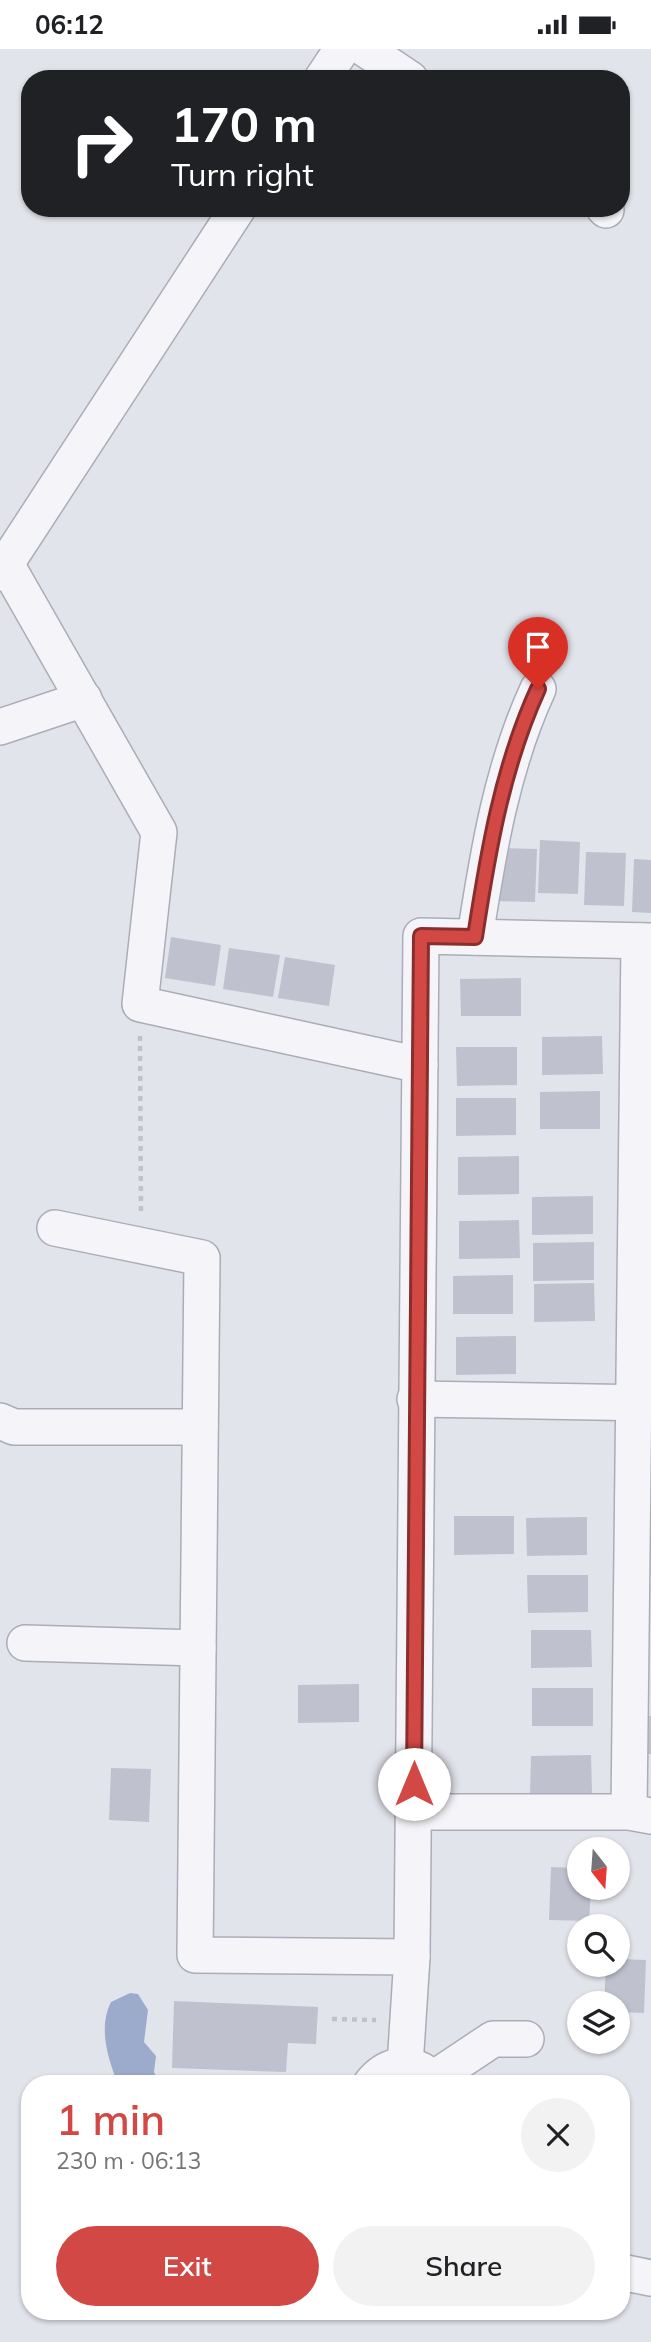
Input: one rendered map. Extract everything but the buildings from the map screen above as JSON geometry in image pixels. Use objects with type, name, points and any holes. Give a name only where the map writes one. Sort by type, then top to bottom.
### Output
[{"type":"street","points":[[328,70],[342,49]]},
{"type":"street","points":[[365,49],[396,70]]},
{"type":"street","points":[[232,217],[3,568],[84,699],[159,831],[140,1004],[420,1065]]},
{"type":"street","points":[[475,937],[487,856],[501,794],[522,725],[538,689]]},
{"type":"street","points":[[0,727],[84,699]]},
{"type":"street","points":[[414,1812],[640,1814],[645,941],[421,936],[415,1399],[414,1812],[412,1957],[408,2020],[425,2075]]},
{"type":"street","points":[[55,1228],[202,1258],[195,1955],[412,1957]]},
{"type":"street","points":[[415,1399],[642,1403]]},
{"type":"street","points":[[0,1421],[14,1427],[200,1427]]},
{"type":"street","points":[[26,1643],[198,1647]]},
{"type":"street","points":[[427,2075],[493,2039],[526,2039]]},
{"type":"street","points":[[381,2075],[387,2069],[420,2075]]},
{"type":"street","points":[[630,2274],[651,2278]]},
{"type":"path","points":[[140,1004],[141,1245]]},
{"type":"path","points":[[332,2019],[408,2020]]},
{"type":"water","points":[[130,1993],[138,1994],[148,2010],[144,2042],[156,2056],[155,2075],[115,2075],[105,2033],[111,2002]]},
{"type":"route","points":[[414,1784],[415,1399],[421,936],[475,937],[487,856],[501,794],[522,725],[538,689]]}]
